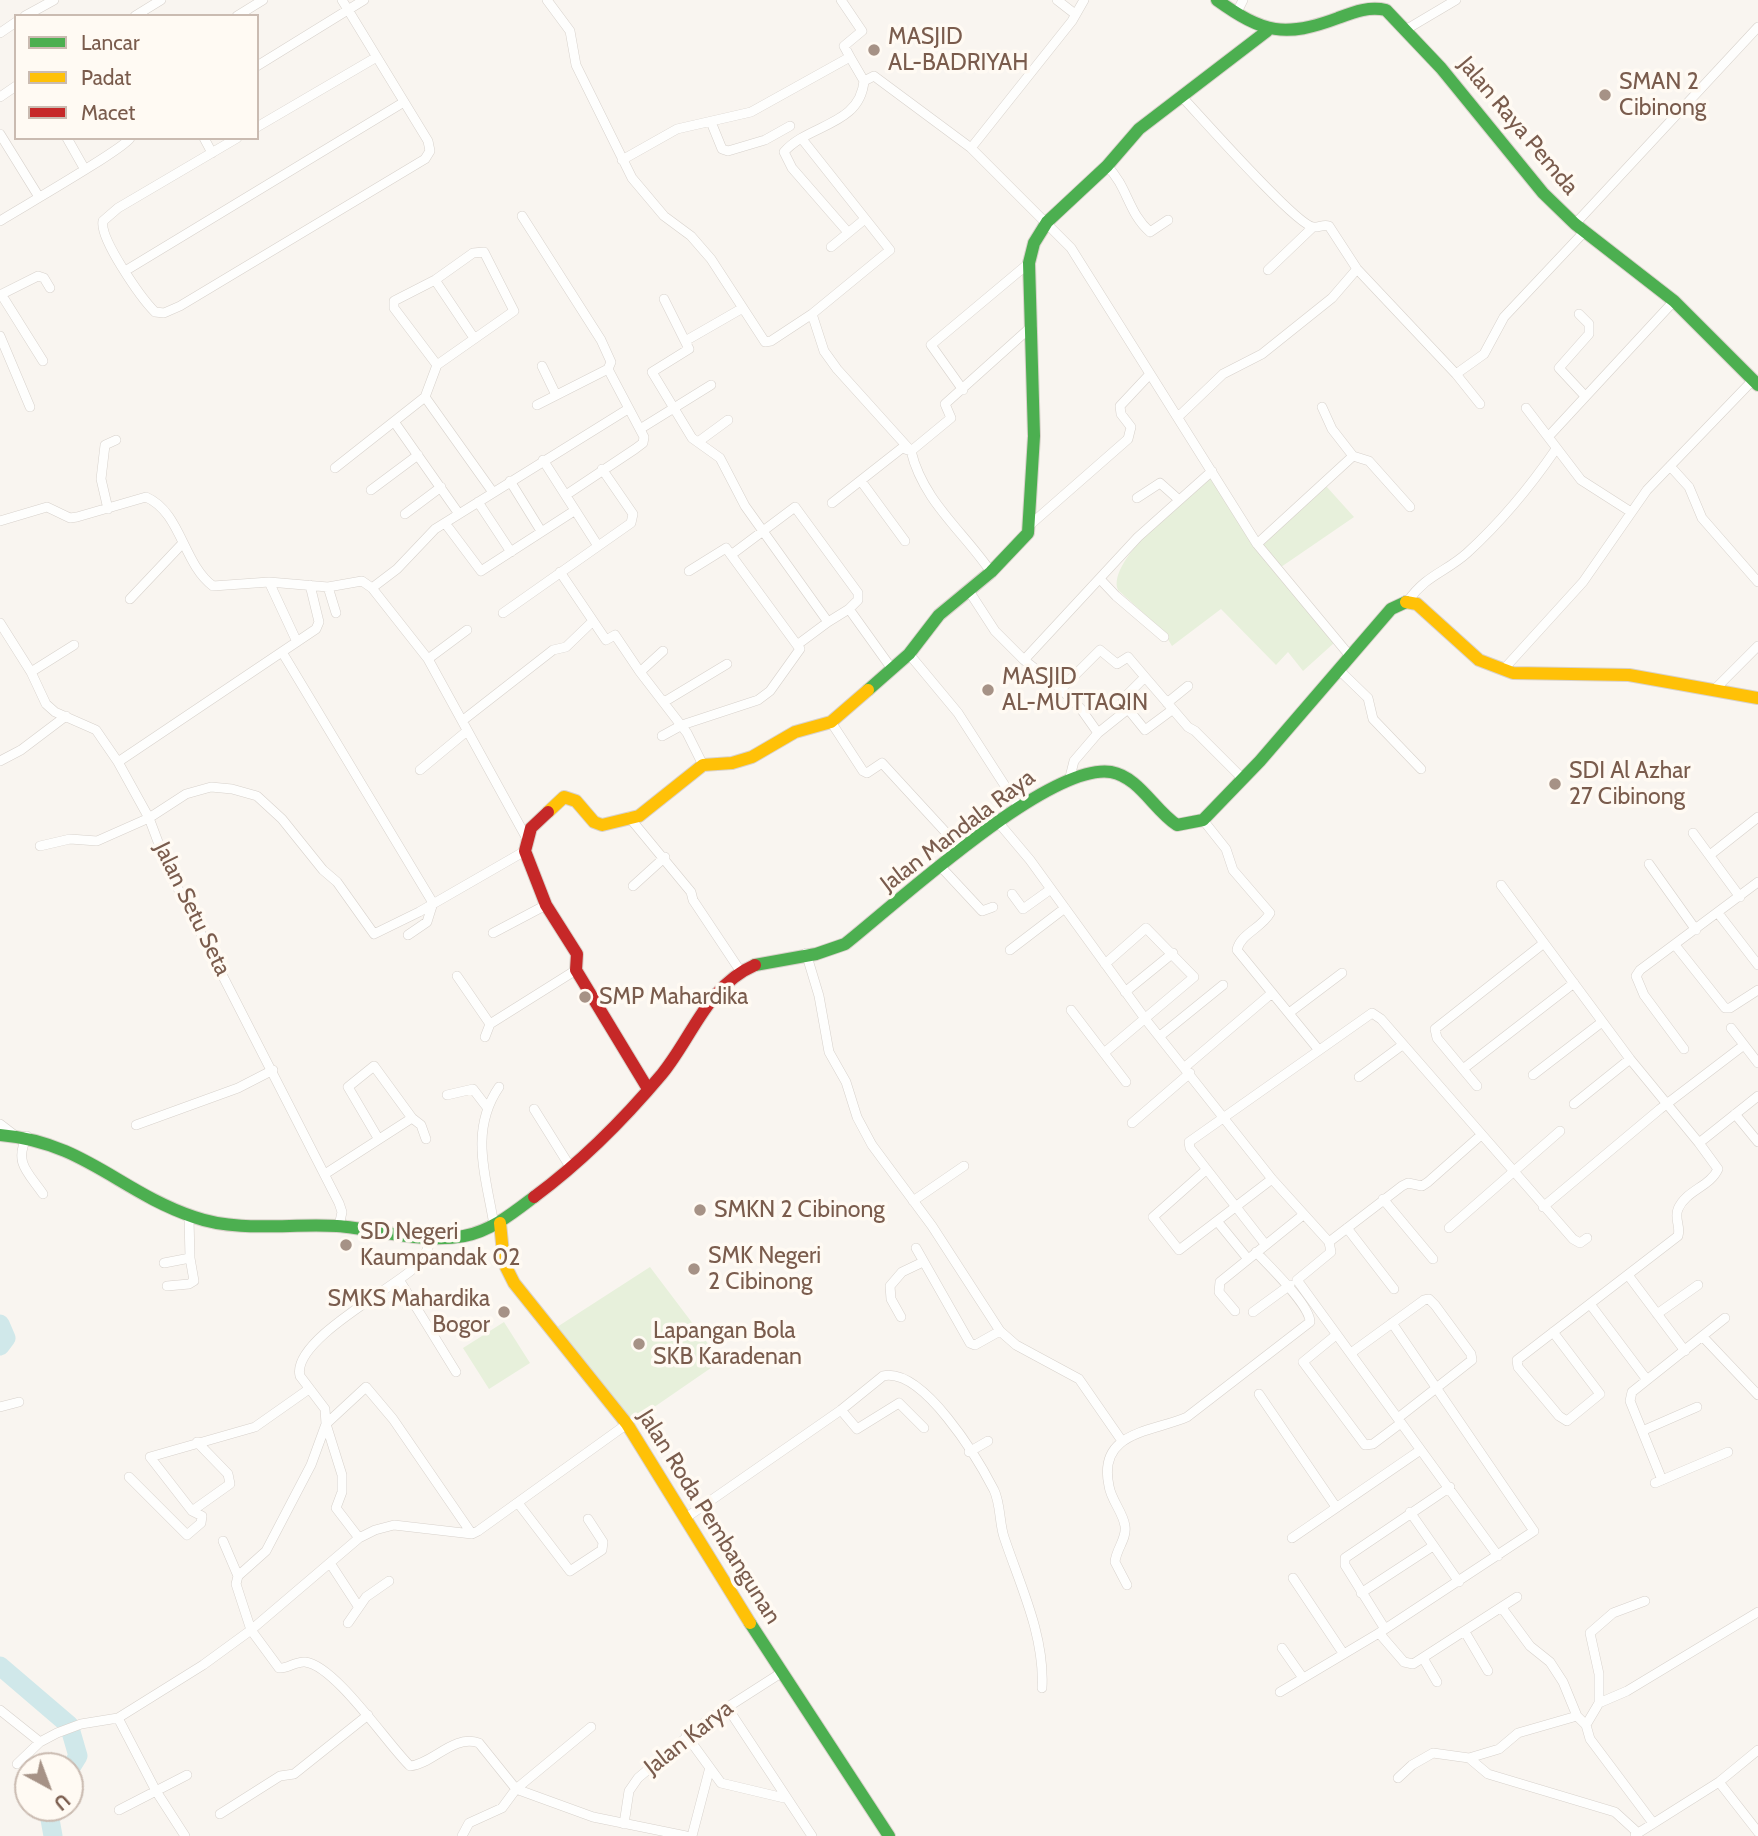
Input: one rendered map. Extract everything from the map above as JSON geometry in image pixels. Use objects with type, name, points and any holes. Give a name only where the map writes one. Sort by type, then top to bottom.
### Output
[{"type":"street","points":[[138,14],[161,0]]},
{"type":"street","points":[[240,14],[263,0]]},
{"type":"street","points":[[234,140],[118,208],[103,220],[104,233],[125,271],[155,312],[164,313],[425,159],[430,150],[428,141],[342,0]]},
{"type":"street","points":[[259,65],[363,0]]},
{"type":"street","points":[[547,0],[569,31],[576,65],[632,178],[664,216],[691,236],[711,259],[741,309],[762,339],[768,342],[812,314],[890,250],[802,139]]},
{"type":"street","points":[[841,0],[862,31],[844,46],[864,80],[863,93],[851,109],[817,133],[787,148],[785,156],[846,230]]},
{"type":"street","points":[[1056,0],[1074,14]]},
{"type":"street","points":[[971,148],[1084,0]]},
{"type":"street","name":"Jalan Raya Pemda","points":[[1217,0],[1267,31],[1286,33],[1304,31],[1377,3],[1407,29],[1543,193],[1580,227],[1674,301],[1756,382]]},
{"type":"street","points":[[1236,14],[1243,0]]},
{"type":"street","points":[[1407,29],[1456,0]]},
{"type":"street","points":[[28,14],[46,2]]},
{"type":"street","points":[[1456,374],[1484,354],[1504,317],[1580,227],[1758,27]]},
{"type":"street","points":[[648,1089],[576,970],[577,954],[547,905],[525,851],[526,837],[531,828],[564,797],[576,801],[594,822],[602,825],[639,816],[704,765],[732,763],[752,757],[795,732],[831,722],[909,654],[939,615],[991,572],[1028,533],[1031,524],[1028,491],[1034,436],[1029,263],[1034,243],[1047,222],[1107,166],[1139,130],[1267,31]]},
{"type":"street","points":[[622,160],[677,129],[751,112],[850,57]]},
{"type":"street","points":[[259,126],[375,58]]},
{"type":"street","points":[[864,80],[874,76],[971,148],[1071,248],[1256,544],[1350,656]]},
{"type":"street","points":[[1183,98],[1261,182],[1313,227]]},
{"type":"street","points":[[125,271],[404,103]]},
{"type":"street","points":[[711,122],[722,149],[728,151],[765,139],[790,125]]},
{"type":"street","points":[[0,135],[39,197]]},
{"type":"street","points":[[68,140],[84,168]]},
{"type":"street","points":[[0,221],[84,168],[122,149],[129,140]]},
{"type":"street","points":[[205,140],[212,153]]},
{"type":"street","points":[[1107,166],[1120,179],[1132,209],[1150,232],[1168,220]]},
{"type":"street","points":[[522,216],[601,340],[611,362],[608,369],[537,405]]},
{"type":"street","points":[[831,247],[865,219]]},
{"type":"street","points":[[1268,270],[1313,227],[1329,226],[1357,269],[1456,374],[1480,404]]},
{"type":"street","points":[[335,468],[425,397],[437,365],[511,315],[515,307],[484,252],[473,253],[435,280],[396,298],[393,304],[437,365]]},
{"type":"street","points":[[964,390],[931,345],[1029,263]]},
{"type":"street","points":[[1178,417],[1223,374],[1262,354],[1332,298],[1357,269]]},
{"type":"street","points":[[43,361],[0,294],[38,276],[44,278],[50,288]]},
{"type":"street","points":[[435,280],[474,338]]},
{"type":"street","points":[[664,299],[687,340],[689,349],[652,372],[692,438],[720,458],[762,531],[828,622]]},
{"type":"street","points":[[1549,436],[1674,301]]},
{"type":"street","points":[[687,340],[741,309]]},
{"type":"street","points":[[812,314],[824,351],[911,451],[916,472],[934,503],[976,550],[991,572]]},
{"type":"street","points":[[1579,314],[1589,324],[1589,334],[1559,369],[1585,397]]},
{"type":"street","points":[[911,451],[951,418],[946,404],[1032,326]]},
{"type":"street","points":[[0,337],[30,407]]},
{"type":"street","points":[[542,366],[556,395]]},
{"type":"street","points":[[566,495],[643,443],[640,429],[608,369]]},
{"type":"street","points":[[1031,524],[1128,439],[1131,427],[1121,414],[1120,406],[1150,374]]},
{"type":"street","points":[[1503,670],[1583,582],[1647,490],[1756,382]]},
{"type":"street","points":[[640,429],[711,385]]},
{"type":"street","points":[[425,397],[492,491]]},
{"type":"street","points":[[1322,407],[1332,429],[1353,456],[1369,461],[1410,506]]},
{"type":"street","points":[[1526,408],[1581,480],[1631,512]]},
{"type":"street","points":[[372,588],[397,569],[427,536],[445,523],[492,491],[628,409]]},
{"type":"street","points":[[698,442],[728,420]]},
{"type":"street","points":[[395,423],[459,514]]},
{"type":"street","points":[[108,509],[101,479],[105,444],[116,440]]},
{"type":"street","points":[[832,503],[902,448],[911,451]]},
{"type":"street","points":[[1318,1049],[1237,950],[1241,940],[1268,918],[1268,909],[1233,870],[1226,849],[1203,820],[1243,779],[1391,608],[1408,601],[1433,574],[1465,555],[1536,479],[1556,449]]},
{"type":"street","points":[[371,491],[418,455]]},
{"type":"street","points":[[1256,544],[1353,456]]},
{"type":"street","points":[[543,460],[573,511],[598,546]]},
{"type":"street","points":[[1670,466],[1689,487],[1702,519],[1758,582]]},
{"type":"street","points":[[503,612],[634,519],[602,469]]},
{"type":"street","points":[[1024,660],[1178,499],[1212,471]]},
{"type":"street","points":[[510,481],[541,531]]},
{"type":"street","points":[[861,481],[905,541]]},
{"type":"street","points":[[1137,498],[1160,483],[1178,499]]},
{"type":"street","points":[[405,514],[440,487]]},
{"type":"street","points":[[0,522],[47,508],[69,518],[139,498],[152,500],[163,509],[182,544],[213,586],[271,582],[328,587],[362,581],[372,588],[428,659],[526,837]]},
{"type":"street","points":[[478,502],[511,552]]},
{"type":"street","points":[[731,555],[795,507],[858,593],[858,600],[849,609],[797,645]]},
{"type":"street","points":[[445,523],[481,571],[573,511]]},
{"type":"street","points":[[131,599],[137,589],[182,544]]},
{"type":"street","points":[[662,736],[682,726],[758,701],[770,691],[800,649],[726,548],[689,571]]},
{"type":"street","points":[[561,572],[607,640],[615,635],[682,726],[704,765]]},
{"type":"street","points":[[1100,579],[1164,636]]},
{"type":"street","points":[[271,582],[294,622]]},
{"type":"street","points":[[271,582],[297,642]]},
{"type":"street","points":[[118,762],[297,642],[319,624],[310,585]]},
{"type":"street","points":[[328,587],[336,613]]},
{"type":"street","points":[[969,591],[995,631],[1081,709],[1098,733]]},
{"type":"street","points":[[1408,601],[1427,611],[1479,660],[1503,670],[1629,675],[1758,698]]},
{"type":"street","points":[[849,609],[892,669]]},
{"type":"street","points":[[462,721],[554,650],[566,646],[593,621]]},
{"type":"street","name":"Jalan Setu Seta","points":[[0,623],[31,672],[46,704],[96,730],[118,762],[149,818],[169,871],[341,1207],[339,1226]]},
{"type":"street","points":[[428,659],[467,630]]},
{"type":"street","points":[[31,672],[74,645]]},
{"type":"street","points":[[1714,690],[1758,646]]},
{"type":"street","points":[[1061,690],[1100,650],[1116,664],[1128,657],[1170,707],[1243,779]]},
{"type":"street","points":[[640,672],[663,651]]},
{"type":"street","points":[[282,652],[433,903],[427,922],[408,935]]},
{"type":"street","points":[[909,654],[958,713],[1018,806]]},
{"type":"street","points":[[664,702],[727,664]]},
{"type":"street","points":[[1338,669],[1368,698],[1373,719],[1422,769]]},
{"type":"street","points":[[1145,677],[1123,699],[1144,730],[1170,707],[1188,686]]},
{"type":"street","points":[[1070,777],[1074,761],[1098,733],[1128,709]]},
{"type":"street","points":[[0,761],[21,750],[66,716]]},
{"type":"street","points":[[831,722],[863,771],[867,773],[880,762],[962,850]]},
{"type":"street","points":[[420,771],[467,731]]},
{"type":"street","name":"Jalan Mandala Raya","points":[[497,1224],[611,1129],[681,1050],[717,992],[741,972],[768,959],[823,953],[845,944],[1018,806],[1070,777],[1109,772],[1125,777],[1163,818],[1177,825],[1203,820]]},
{"type":"street","points":[[40,846],[70,839],[97,841],[149,818],[186,794],[211,787],[257,796],[282,819],[323,870],[337,882],[374,934],[525,851]]},
{"type":"street","points":[[629,817],[691,892],[693,900],[741,972]]},
{"type":"street","points":[[1710,855],[1758,817]]},
{"type":"street","points":[[998,822],[1051,888],[1146,1020],[1272,1179],[1329,1242],[1331,1252],[1327,1259],[1253,1312]]},
{"type":"street","points":[[1693,833],[1740,897]]},
{"type":"street","points":[[633,886],[664,857]]},
{"type":"street","points":[[1649,864],[1696,930]]},
{"type":"street","points":[[941,867],[982,911],[993,906]]},
{"type":"street","points":[[1684,1049],[1644,995],[1636,976],[1758,882]]},
{"type":"street","points":[[1501,885],[1630,1059],[1717,1165],[1717,1173],[1678,1207],[1678,1236],[1628,1275],[1553,1332],[1517,1360],[1517,1365],[1559,1416],[1567,1421],[1600,1394],[1553,1332]]},
{"type":"street","points":[[1012,894],[1023,909],[1051,888]]},
{"type":"street","points":[[493,933],[547,905]]},
{"type":"street","points":[[1010,950],[1065,908]]},
{"type":"street","points":[[1718,913],[1758,965]]},
{"type":"street","points":[[1104,1053],[1193,980],[1192,974],[1146,928],[1105,964]]},
{"type":"street","points":[[1476,1086],[1437,1038],[1435,1030],[1544,943]]},
{"type":"street","points":[[1675,945],[1725,1007],[1730,1008],[1758,990]]},
{"type":"street","points":[[806,953],[819,996],[829,1052],[846,1082],[864,1131],[1000,1331],[1016,1345],[1079,1379],[1122,1441]]},
{"type":"street","points":[[1125,992],[1172,953]]},
{"type":"street","points":[[485,1037],[490,1024],[576,970]]},
{"type":"street","points":[[1289,1013],[1342,973]]},
{"type":"street","points":[[457,976],[490,1024]]},
{"type":"street","points":[[1463,1069],[1574,983]]},
{"type":"street","points":[[1160,1036],[1223,985]]},
{"type":"street","points":[[1132,1123],[1272,993]]},
{"type":"street","points":[[1071,1010],[1126,1082]]},
{"type":"street","points":[[1265,1244],[1188,1145],[1224,1116],[1372,1013],[1381,1019],[1401,1046],[1543,1208],[1577,1242],[1587,1238]]},
{"type":"street","points":[[1533,1075],[1602,1022]]},
{"type":"street","points":[[1731,1028],[1758,1063]]},
{"type":"street","points":[[1543,1208],[1667,1104],[1744,1045]]},
{"type":"street","points":[[1359,1077],[1401,1046]]},
{"type":"street","points":[[1574,1104],[1630,1059]]},
{"type":"street","points":[[378,1138],[348,1087],[374,1066],[412,1118],[421,1125],[426,1139]]},
{"type":"street","points":[[136,1125],[238,1088],[273,1070]]},
{"type":"street","points":[[0,1124],[6,1134],[27,1136],[62,1146],[189,1218],[229,1224],[339,1226],[433,1236],[466,1236],[497,1224],[481,1142],[486,1106],[499,1087]]},
{"type":"street","points":[[447,1095],[473,1089],[486,1106]]},
{"type":"street","points":[[1699,1143],[1758,1096]]},
{"type":"street","points":[[534,1109],[569,1165]]},
{"type":"street","points":[[1735,1115],[1758,1142]]},
{"type":"street","points":[[325,1174],[412,1118]]},
{"type":"street","points":[[1449,1228],[1560,1130]]},
{"type":"street","points":[[27,1136],[21,1160],[43,1194]]},
{"type":"street","points":[[1329,1242],[1383,1199],[1408,1183],[1418,1186],[1428,1182],[1480,1136]]},
{"type":"street","points":[[913,1201],[964,1166]]},
{"type":"street","points":[[1206,1170],[1153,1217],[1179,1250],[1272,1179]]},
{"type":"street","points":[[1383,1199],[1433,1259]]},
{"type":"street","points":[[1235,1311],[1219,1292],[1218,1286],[1265,1244],[1303,1215]]},
{"type":"street","points":[[167,1286],[194,1281],[190,1258],[189,1218]]},
{"type":"street","points":[[1217,1221],[1248,1259]]},
{"type":"street","name":"Jalan Roda Pembangunan","points":[[497,1224],[504,1263],[514,1283],[627,1424],[687,1517],[781,1673],[889,1836]]},
{"type":"street","points":[[1346,1228],[1394,1289]]},
{"type":"street","points":[[359,1538],[335,1508],[342,1492],[342,1475],[326,1424],[325,1409],[298,1370],[302,1360],[334,1324],[400,1281],[425,1255],[433,1236]]},
{"type":"street","points":[[915,1248],[970,1343],[975,1345],[1000,1331]]},
{"type":"street","points":[[1127,1585],[1115,1562],[1125,1527],[1108,1479],[1115,1449],[1122,1441],[1140,1430],[1165,1426],[1187,1417],[1308,1325],[1310,1315],[1288,1286],[1256,1252]]},
{"type":"street","points":[[164,1263],[190,1258]]},
{"type":"street","points":[[901,1317],[891,1299],[890,1286],[902,1272],[923,1262]]},
{"type":"street","points":[[1628,1275],[1685,1351]]},
{"type":"street","points":[[1297,1280],[1498,1556]]},
{"type":"street","points":[[400,1281],[456,1372]]},
{"type":"street","points":[[1657,1314],[1698,1285]]},
{"type":"street","points":[[1336,1335],[1305,1358],[1304,1362],[1309,1373],[1365,1444],[1373,1444],[1470,1363],[1471,1354],[1429,1299],[1351,1353]]},
{"type":"street","points":[[1590,1304],[1647,1380]]},
{"type":"street","points":[[1726,1318],[1630,1396],[1659,1482],[1728,1452]]},
{"type":"street","points":[[1280,1692],[1459,1582],[1531,1535],[1534,1529],[1435,1390],[1392,1323]]},
{"type":"street","points":[[1704,1338],[1758,1395]]},
{"type":"street","points":[[687,1517],[841,1410],[883,1376],[889,1375],[920,1388],[932,1397],[969,1452],[998,1503],[1003,1535],[1039,1647],[1042,1688]]},
{"type":"street","points":[[472,1534],[369,1387],[360,1390],[326,1424],[312,1465],[266,1552],[238,1576],[236,1584],[251,1630],[281,1669],[302,1662],[313,1665],[346,1691],[410,1766],[445,1748],[474,1741],[516,1789],[593,1817],[664,1835],[686,1836]]},
{"type":"street","points":[[129,1476],[186,1535],[203,1521],[202,1516],[192,1511],[150,1457],[197,1442],[223,1438],[256,1426],[309,1389]]},
{"type":"street","points":[[1259,1394],[1336,1507]]},
{"type":"street","points":[[0,1407],[19,1402]]},
{"type":"street","points":[[841,1410],[858,1429],[899,1403],[924,1428]]},
{"type":"street","points":[[1642,1431],[1697,1407]]},
{"type":"street","points":[[30,1752],[40,1742],[57,1733],[82,1724],[118,1718],[203,1665],[251,1630],[359,1538],[394,1525],[472,1534],[627,1424]]},
{"type":"street","points":[[969,1452],[988,1441]]},
{"type":"street","points":[[192,1511],[230,1484],[228,1474],[197,1442]]},
{"type":"street","points":[[1292,1538],[1419,1451]]},
{"type":"street","points":[[1450,1487],[1345,1558],[1345,1564],[1382,1631],[1406,1664],[1413,1664],[1517,1597]]},
{"type":"street","points":[[517,1503],[570,1571],[602,1550],[603,1542],[588,1519]]},
{"type":"street","points":[[1410,1512],[1459,1582]]},
{"type":"street","points":[[223,1541],[238,1576]]},
{"type":"street","points":[[1361,1593],[1433,1546]]},
{"type":"street","points":[[330,1563],[359,1606]]},
{"type":"street","points":[[1293,1578],[1343,1653]]},
{"type":"street","points":[[348,1623],[359,1606],[389,1581]]},
{"type":"street","points":[[1586,1724],[1599,1703],[1599,1674],[1590,1633],[1613,1612],[1645,1601]]},
{"type":"street","points":[[1502,1608],[1530,1646],[1550,1662],[1563,1682],[1577,1716],[1586,1724],[1590,1739],[1653,1823]]},
{"type":"street","points":[[1599,1703],[1627,1691],[1758,1612]]},
{"type":"street","points":[[1465,1632],[1488,1671]]},
{"type":"street","points":[[1282,1648],[1303,1678]]},
{"type":"street","points":[[1423,1658],[1437,1682]]},
{"type":"street","name":"Jalan Karya","points":[[624,1824],[632,1785],[686,1735],[781,1673]]},
{"type":"street","points":[[727,1707],[784,1798],[812,1836]]},
{"type":"street","points":[[0,1710],[40,1742]]},
{"type":"street","points":[[220,1814],[280,1776],[294,1774],[368,1715]]},
{"type":"street","points":[[1398,1778],[1412,1765],[1433,1753],[1469,1758],[1499,1749],[1518,1733],[1577,1716]]},
{"type":"street","points":[[118,1718],[156,1791],[185,1836]]},
{"type":"street","points":[[462,1836],[469,1823],[502,1808],[516,1789],[591,1727]]},
{"type":"street","points":[[686,1735],[709,1770],[726,1786],[784,1798]]},
{"type":"street","points":[[1469,1758],[1488,1774],[1615,1812],[1636,1834],[1719,1782],[1758,1750]]},
{"type":"street","points":[[692,1836],[709,1770]]},
{"type":"street","points":[[119,1810],[187,1774]]},
{"type":"street","points":[[1719,1782],[1758,1832]]},
{"type":"green space","points":[[1211,478],[1254,547],[1334,643],[1303,671],[1288,652],[1276,665],[1221,609],[1172,646],[1163,631],[1118,590],[1118,577],[1124,562],[1136,546],[1168,513]]},
{"type":"green space","points":[[1326,486],[1354,517],[1281,567],[1260,543]]},
{"type":"green space","name":"Lapangan Bola SKB Karadenan","points":[[650,1267],[721,1361],[631,1423],[557,1327]]},
{"type":"green space","points":[[504,1322],[530,1363],[489,1389],[463,1348]]},
{"type":"waterway","points":[[0,1324],[6,1338],[0,1346]]},
{"type":"waterway","points":[[0,1666],[69,1725],[77,1752]]},
{"type":"waterway","points":[[50,1822],[53,1836]]},
{"type":"traffic: fast","points":[[1217,0],[1248,20],[1275,29],[1289,30],[1319,24],[1362,10],[1386,10],[1441,68],[1543,193],[1575,224],[1674,301],[1758,385]]},
{"type":"traffic: fast","points":[[868,690],[909,654],[939,615],[991,572],[1028,533],[1034,436],[1029,263],[1034,243],[1047,222],[1107,166],[1139,129],[1267,31]]},
{"type":"traffic: fast","points":[[755,965],[816,954],[845,944],[936,869],[1013,811],[1051,789],[1084,775],[1111,772],[1121,775],[1138,787],[1177,825],[1203,820],[1260,761],[1391,609],[1406,602]]},
{"type":"traffic: fast","points":[[0,1135],[55,1147],[79,1157],[168,1207],[194,1217],[229,1225],[337,1226],[417,1237],[448,1238],[483,1230],[501,1221],[534,1197]]},
{"type":"traffic: fast","points":[[750,1623],[889,1836]]},
{"type":"traffic: slow","points":[[1406,602],[1417,604],[1479,660],[1513,673],[1629,675],[1758,698]]},
{"type":"traffic: slow","points":[[548,812],[564,797],[576,801],[594,822],[602,825],[639,816],[703,765],[732,763],[752,757],[795,732],[831,722],[868,690]]},
{"type":"traffic: slow","points":[[500,1223],[504,1263],[514,1283],[627,1424],[750,1623]]},
{"type":"traffic: jam","points":[[548,812],[531,828],[525,851],[546,905],[577,954],[576,970],[648,1089]]},
{"type":"traffic: jam","points":[[534,1197],[585,1155],[633,1107],[662,1074],[713,999],[738,974],[755,965]]},
{"type":"place","name":"MASJID AL-BADRIYAH","points":[[874,50]]},
{"type":"place","name":"SMAN 2 Cibinong","points":[[1605,95]]},
{"type":"place","name":"MASJID AL-MUTTAQIN","points":[[988,690]]},
{"type":"place","name":"SDI Al Azhar 27 Cibinong","points":[[1555,784]]},
{"type":"place","name":"SMP Mahardika","points":[[585,997]]},
{"type":"place","name":"SMKN 2 Cibinong","points":[[700,1210]]},
{"type":"place","name":"SD Negeri Kaumpandak 02","points":[[346,1245]]},
{"type":"place","name":"SMK Negeri 2 Cibinong","points":[[694,1269]]},
{"type":"place","name":"SMKS Mahardika Bogor","points":[[504,1312]]},
{"type":"place","name":"Lapangan Bola SKB Karadenan","points":[[639,1344]]}]
